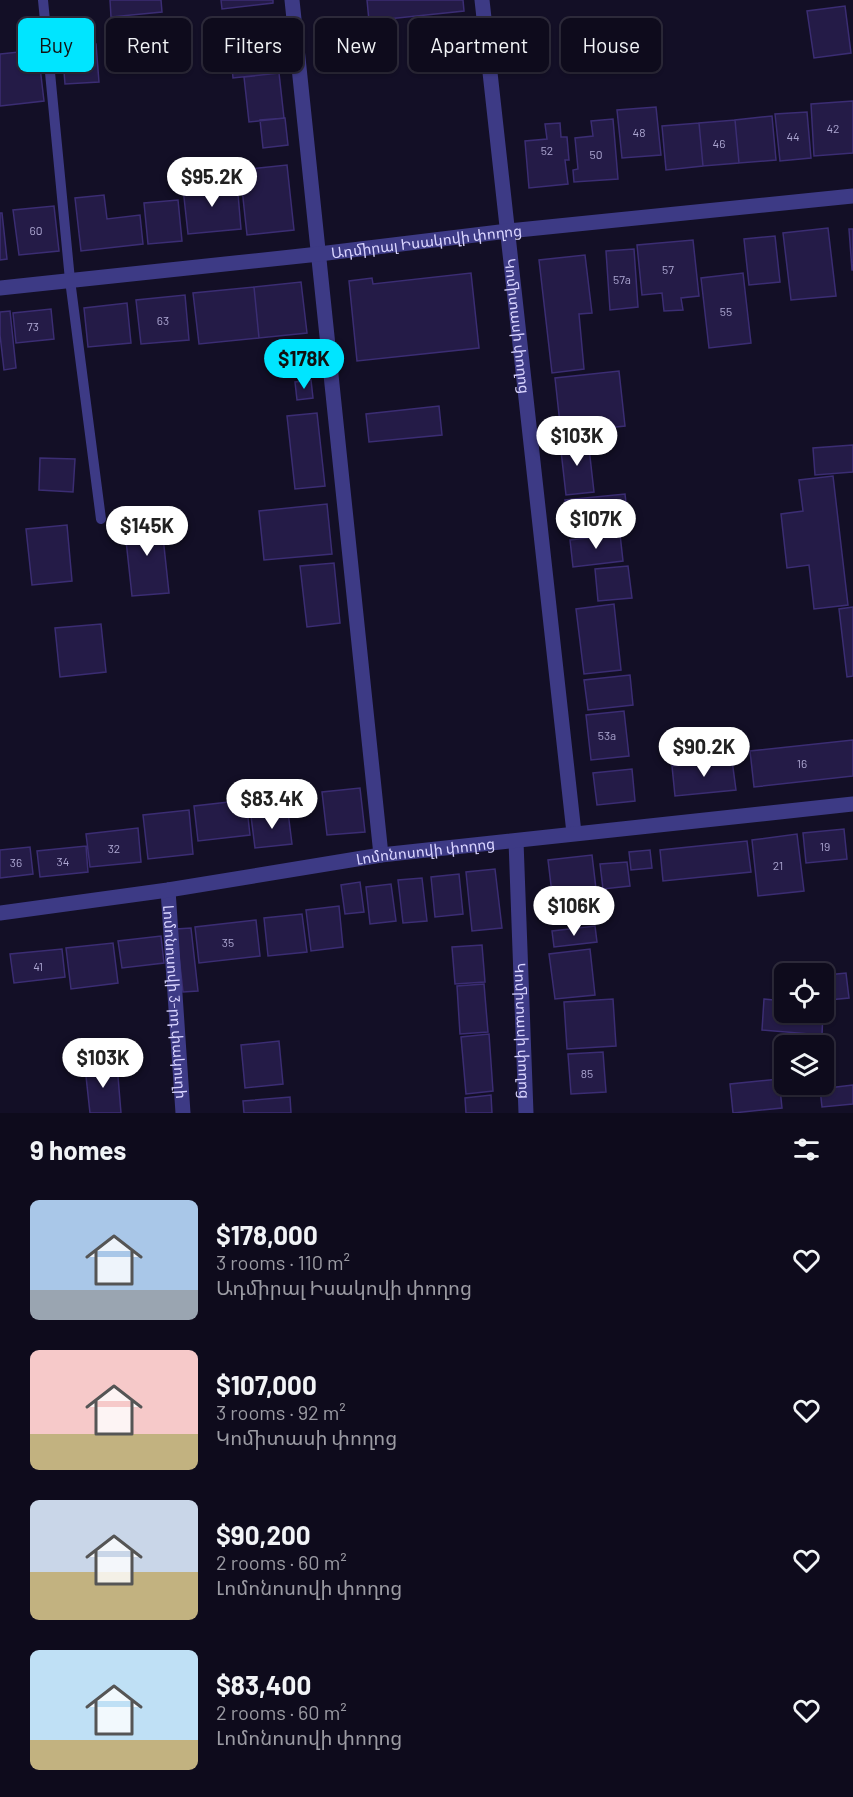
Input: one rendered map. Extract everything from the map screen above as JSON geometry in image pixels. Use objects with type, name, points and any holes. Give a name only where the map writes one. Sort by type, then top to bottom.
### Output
[{"type":"street","points":[[292,0],[381,855]]},
{"type":"street","name":"Կոմիտասի փողոց","points":[[482,0],[574,833]]},
{"type":"street","name":"Ադմիրալ Իսակովի փողոց","points":[[0,288],[508,231],[853,196]]},
{"type":"street","name":"Լոմոնոսովի փողոց","points":[[0,913],[168,890],[381,855],[853,804]]},
{"type":"street","name":"Կոմիտասի փողոց","points":[[516,841],[526,1113]]},
{"type":"street","name":"Լոմոնոսովի 3-րդ փակուղի","points":[[168,890],[183,1113]]},
{"type":"lane","points":[[43,0],[70,280],[101,519]]},
{"type":"building","points":[[110,0],[161,0],[162,12],[111,17]]},
{"type":"building","points":[[221,0],[273,0],[273,3],[222,9]]},
{"type":"building","points":[[367,0],[463,0],[464,11],[397,18],[369,18]]},
{"type":"building","points":[[845,6],[851,53],[814,58],[807,11]]},
{"type":"building","points":[[94,44],[96,44],[99,82],[65,84],[64,72],[94,72]]},
{"type":"building","points":[[18,52],[18,72],[41,72],[44,101],[0,106],[0,54]]},
{"type":"building","points":[[232,72],[279,72],[279,73],[233,78]]},
{"type":"building","points":[[279,73],[284,118],[249,122],[244,77]]},
{"type":"building","points":[[853,101],[853,153],[814,156],[811,104]]},
{"type":"building","points":[[656,107],[661,155],[622,158],[617,110]]},
{"type":"building","points":[[807,112],[811,158],[780,161],[775,114]]},
{"type":"building","points":[[772,116],[776,160],[739,163],[735,120]]},
{"type":"building","points":[[285,118],[288,145],[263,148],[260,120]]},
{"type":"building","points":[[613,119],[618,179],[574,182],[573,170],[578,169],[575,138],[593,136],[591,121]]},
{"type":"building","points":[[735,120],[739,163],[703,166],[699,123]]},
{"type":"building","points":[[560,123],[561,137],[567,137],[569,160],[565,160],[568,184],[529,188],[525,141],[547,139],[545,124]]},
{"type":"building","points":[[699,123],[703,166],[666,170],[662,126]]},
{"type":"building","points":[[287,165],[294,230],[247,235],[240,170]]},
{"type":"building","points":[[237,182],[241,229],[188,234],[183,188]]},
{"type":"building","points":[[104,195],[107,219],[140,215],[143,244],[81,251],[75,198]]},
{"type":"building","points":[[178,200],[182,241],[148,244],[144,203]]},
{"type":"building","points":[[54,206],[59,251],[19,255],[13,210]]},
{"type":"building","points":[[0,213],[2,213],[7,259],[0,260]]},
{"type":"building","points":[[828,228],[836,296],[791,300],[783,233]]},
{"type":"building","points":[[849,229],[853,229],[853,270],[852,270]]},
{"type":"building","points":[[775,236],[780,282],[749,285],[744,239]]},
{"type":"building","points":[[693,240],[699,296],[681,298],[683,310],[664,311],[662,293],[642,295],[637,245]]},
{"type":"building","points":[[634,249],[638,307],[610,310],[606,251]]},
{"type":"building","points":[[585,255],[592,313],[579,314],[584,369],[552,373],[539,260]]},
{"type":"building","points":[[471,273],[479,348],[357,361],[349,281],[372,278],[373,284]]},
{"type":"building","points":[[743,273],[751,343],[709,348],[701,278]]},
{"type":"building","points":[[301,282],[307,333],[259,338],[254,287]]},
{"type":"building","points":[[254,287],[259,338],[199,344],[193,293]]},
{"type":"building","points":[[185,295],[189,340],[141,344],[136,300]]},
{"type":"building","points":[[127,303],[131,343],[88,347],[84,308]]},
{"type":"building","points":[[51,309],[54,339],[16,343],[13,313]]},
{"type":"building","points":[[10,311],[16,368],[4,370],[0,312]]},
{"type":"building","points":[[619,371],[625,426],[561,433],[555,378]]},
{"type":"building","points":[[311,380],[313,398],[297,400],[295,382]]},
{"type":"building","points":[[439,406],[442,435],[369,442],[366,414]]},
{"type":"building","points":[[317,413],[325,486],[295,489],[287,416]]},
{"type":"building","points":[[588,439],[594,492],[566,495],[560,442]]},
{"type":"building","points":[[853,445],[853,472],[815,475],[813,448]]},
{"type":"building","points":[[40,458],[75,459],[73,492],[39,490]]},
{"type":"building","points":[[833,476],[848,605],[814,609],[809,565],[787,568],[781,514],[803,511],[799,480]]},
{"type":"building","points":[[625,494],[629,529],[569,535],[565,500]]},
{"type":"building","points":[[327,504],[332,554],[264,560],[259,511]]},
{"type":"building","points":[[161,518],[169,593],[132,596],[124,522]]},
{"type":"building","points":[[67,525],[72,581],[32,585],[26,529]]},
{"type":"building","points":[[620,534],[623,561],[573,567],[570,540]]},
{"type":"building","points":[[334,563],[340,623],[307,627],[300,566]]},
{"type":"building","points":[[628,566],[632,598],[598,601],[595,569]]},
{"type":"building","points":[[614,604],[621,670],[584,674],[576,609]]},
{"type":"building","points":[[853,607],[853,676],[847,677],[839,609]]},
{"type":"building","points":[[101,624],[106,672],[60,677],[55,628]]},
{"type":"building","points":[[630,675],[633,705],[588,710],[584,680]]},
{"type":"building","points":[[624,711],[629,756],[591,760],[586,715]]},
{"type":"building","points":[[853,740],[853,776],[754,787],[750,751]]},
{"type":"building","points":[[732,760],[736,790],[675,796],[672,766]]},
{"type":"building","points":[[632,769],[635,801],[597,805],[593,773]]},
{"type":"building","points":[[360,788],[365,832],[327,835],[322,792]]},
{"type":"building","points":[[246,800],[250,835],[198,841],[194,806]]},
{"type":"building","points":[[189,810],[193,854],[148,859],[143,815]]},
{"type":"building","points":[[288,812],[292,844],[255,848],[251,816]]},
{"type":"building","points":[[138,828],[141,862],[90,867],[86,834]]},
{"type":"building","points":[[844,829],[847,859],[806,863],[803,833]]},
{"type":"building","points":[[797,834],[804,891],[758,896],[752,840]]},
{"type":"building","points":[[747,841],[751,872],[663,881],[660,850]]},
{"type":"building","points":[[86,846],[88,872],[40,877],[37,851]]},
{"type":"building","points":[[30,847],[33,874],[0,878],[0,850]]},
{"type":"building","points":[[650,850],[652,868],[631,870],[629,852]]},
{"type":"building","points":[[592,855],[597,897],[553,902],[548,860]]},
{"type":"building","points":[[627,862],[630,886],[603,889],[600,864]]},
{"type":"building","points":[[495,869],[502,928],[472,931],[466,872]]},
{"type":"building","points":[[459,874],[463,914],[435,917],[431,877]]},
{"type":"building","points":[[422,878],[427,921],[403,923],[398,880]]},
{"type":"building","points":[[360,882],[364,912],[345,914],[341,885]]},
{"type":"building","points":[[391,884],[396,921],[370,924],[366,887]]},
{"type":"building","points":[[339,906],[343,947],[311,951],[306,910]]},
{"type":"building","points":[[302,914],[307,952],[268,956],[264,918]]},
{"type":"building","points":[[256,920],[260,956],[199,963],[195,927]]},
{"type":"building","points":[[595,926],[597,942],[554,947],[552,931]]},
{"type":"building","points":[[191,928],[198,991],[183,992],[176,929]]},
{"type":"building","points":[[161,936],[164,963],[122,968],[118,941]]},
{"type":"building","points":[[113,943],[118,983],[71,989],[66,948]]},
{"type":"building","points":[[482,945],[485,982],[455,984],[452,947]]},
{"type":"building","points":[[62,949],[65,977],[14,983],[10,954]]},
{"type":"building","points":[[590,949],[595,995],[555,999],[549,954]]},
{"type":"building","points":[[846,973],[849,998],[834,1000],[834,974]]},
{"type":"building","points":[[484,984],[488,1032],[460,1034],[457,986]]},
{"type":"building","points":[[613,999],[616,1046],[567,1049],[564,1002]]},
{"type":"building","points":[[764,999],[774,1000],[774,1023],[823,1023],[822,1035],[762,1030]]},
{"type":"building","points":[[489,1034],[493,1091],[466,1094],[461,1037]]},
{"type":"building","points":[[279,1041],[283,1084],[245,1088],[241,1045]]},
{"type":"building","points":[[603,1052],[606,1092],[571,1094],[568,1054]]},
{"type":"building","points":[[117,1064],[121,1113],[90,1113],[85,1067]]},
{"type":"building","points":[[774,1080],[774,1095],[781,1095],[782,1108],[733,1113],[730,1084]]},
{"type":"building","points":[[853,1085],[853,1104],[822,1107],[821,1095],[834,1095],[834,1087]]},
{"type":"building","points":[[491,1095],[492,1113],[466,1113],[465,1098]]},
{"type":"building","points":[[290,1097],[291,1113],[244,1113],[243,1101]]}]
